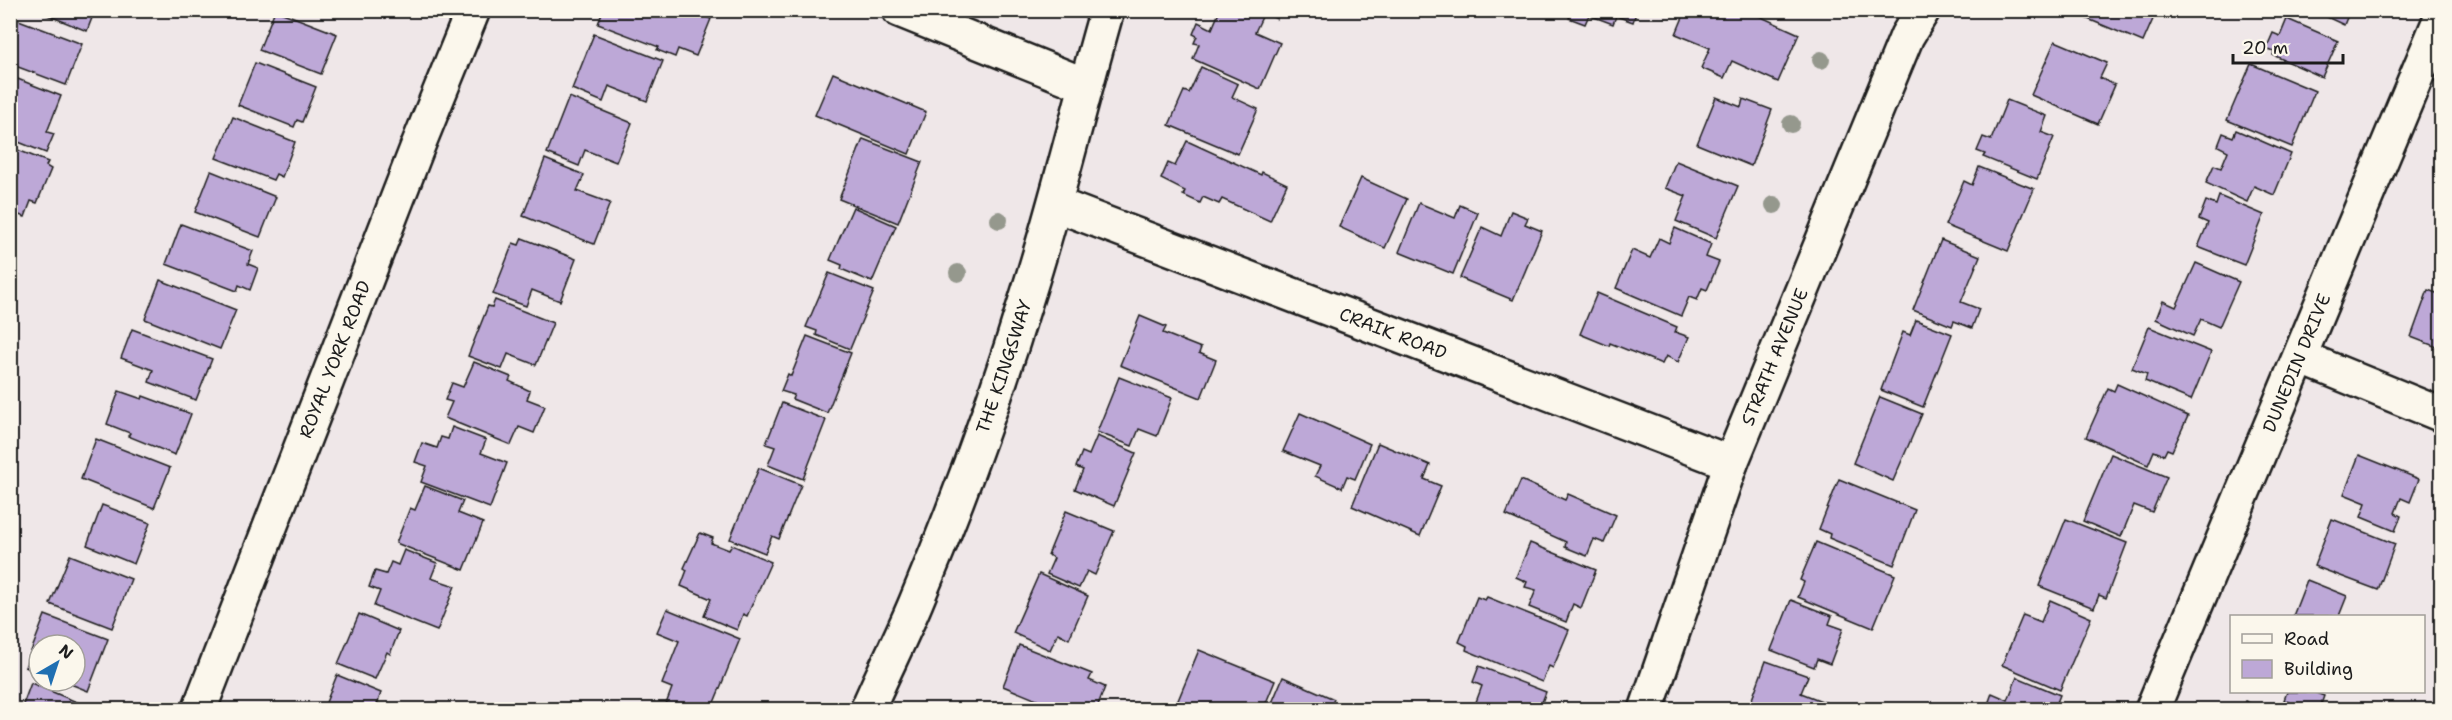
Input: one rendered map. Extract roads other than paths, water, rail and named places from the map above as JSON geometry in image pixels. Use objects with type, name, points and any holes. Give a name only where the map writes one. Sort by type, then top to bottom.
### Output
[{"type":"street","name":"ROYAL YORK ROAD","points":[[199,710],[410,165],[473,10]]},
{"type":"street","points":[[899,10],[1085,85]]},
{"type":"street","name":"THE KINGSWAY","points":[[869,709],[948,525],[1029,292],[1107,10]]},
{"type":"street","name":"STRATH AVENUE","points":[[1646,710],[1731,463],[1907,36],[1923,10]]},
{"type":"street","name":"DUNEDIN DRIVE","points":[[2152,710],[2442,15]]},
{"type":"street","name":"CRAIK ROAD","points":[[1055,204],[1731,463]]},
{"type":"street","points":[[2300,357],[2442,415]]}]
